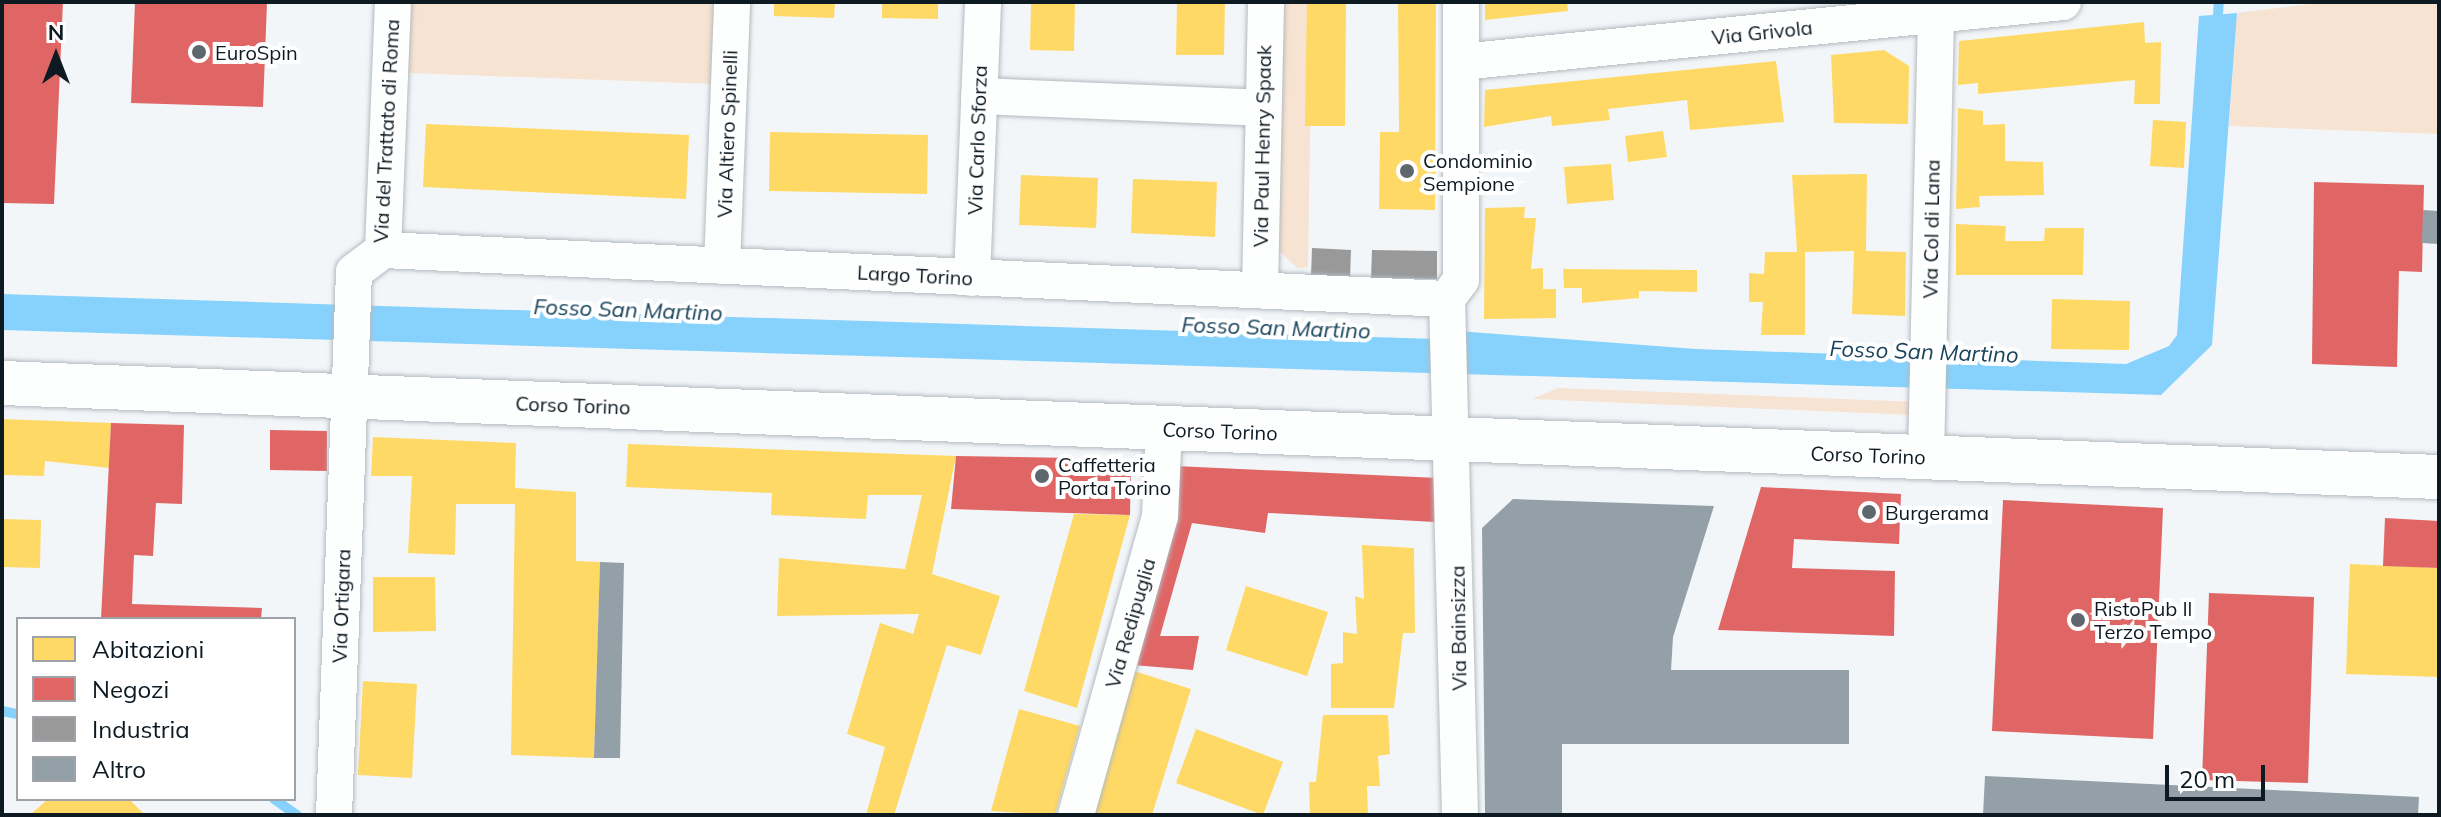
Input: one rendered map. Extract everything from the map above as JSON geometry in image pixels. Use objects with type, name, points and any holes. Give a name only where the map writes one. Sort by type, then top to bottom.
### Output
[{"type":"main road","name":"Corso Torino","points":[[2,383],[349,379],[1164,429],[2439,477]]},
{"type":"street","name":"Via del Trattato di Roma","points":[[353,295],[354,272],[383,250],[393,2]]},
{"type":"street","name":"Via Altiero Spinelli","points":[[722,266],[732,2]]},
{"type":"street","name":"Via Carlo Sforza","points":[[972,278],[983,2]]},
{"type":"street","name":"Via Paul Henry Spaak","points":[[1260,290],[1261,108],[1266,2]]},
{"type":"street","name":"Via Bainsizza","points":[[1460,815],[1455,441],[1449,313],[1461,280],[1461,2]]},
{"type":"street","name":"Via Grivola","points":[[1461,62],[1936,8],[2063,2]]},
{"type":"street","name":"Via Col di Lana","points":[[1926,457],[1936,8]]},
{"type":"street","points":[[979,96],[1261,108]]},
{"type":"street","name":"Largo Torino","points":[[383,250],[1260,290],[1449,313]]},
{"type":"street","name":"Via Ortigara","points":[[334,812],[353,295]]},
{"type":"street","name":"Via Redipuglia","points":[[1076,815],[1160,516],[1164,429]]},
{"type":"shaded area","points":[[411,2],[716,2],[713,84],[408,73]]},
{"type":"shaded area","points":[[1284,2],[1312,2],[1308,267],[1297,268],[1274,246]]},
{"type":"shaded area","points":[[2327,2],[2439,2],[2439,134],[2229,126],[2237,13]]},
{"type":"shaded area","points":[[1558,388],[1919,402],[1913,415],[1532,399]]},
{"type":"water","points":[[2237,13],[2212,345],[2161,395],[2,330],[2,294],[1437,339],[1458,331],[1696,349],[2126,364],[2169,346],[2177,335],[2199,16]]},
{"type":"building: Abitazioni","points":[[774,2],[835,2],[834,18],[774,16]]},
{"type":"building: Abitazioni","points":[[882,2],[938,2],[938,19],[882,18]]},
{"type":"building: Abitazioni","points":[[1031,2],[1075,2],[1074,51],[1030,50]]},
{"type":"building: Abitazioni","points":[[1177,2],[1225,2],[1224,55],[1176,55]]},
{"type":"building: Abitazioni","points":[[1307,2],[1346,2],[1345,126],[1305,126]]},
{"type":"building: Abitazioni","points":[[1398,2],[1436,2],[1435,210],[1379,209],[1380,132],[1399,132]]},
{"type":"building: Abitazioni","points":[[1485,2],[1567,2],[1568,11],[1485,20]]},
{"type":"building: Abitazioni","points":[[2144,22],[2145,43],[2161,42],[2160,104],[2134,104],[2135,80],[1978,94],[1978,83],[1958,85],[1959,41]]},
{"type":"building: Abitazioni","points":[[1884,50],[1909,66],[1908,124],[1834,123],[1831,55]]},
{"type":"building: Abitazioni","points":[[1776,61],[1784,122],[1690,130],[1687,100],[1608,109],[1610,120],[1552,126],[1551,116],[1484,127],[1485,90]]},
{"type":"building: Abitazioni","points":[[1958,108],[1983,111],[1983,125],[2005,124],[2005,161],[2043,162],[2044,195],[1979,196],[1980,207],[1956,209]]},
{"type":"building: Abitazioni","points":[[2153,120],[2186,122],[2184,168],[2150,166]]},
{"type":"building: Abitazioni","points":[[426,124],[689,135],[686,199],[423,187]]},
{"type":"building: Abitazioni","points":[[1663,131],[1667,157],[1628,162],[1625,136]]},
{"type":"building: Abitazioni","points":[[770,132],[928,135],[927,194],[769,191]]},
{"type":"building: Abitazioni","points":[[1611,164],[1614,200],[1567,204],[1564,167]]},
{"type":"building: Abitazioni","points":[[1867,174],[1866,251],[1906,252],[1905,316],[1852,314],[1854,251],[1805,252],[1805,335],[1761,335],[1763,302],[1749,302],[1749,273],[1764,274],[1765,252],[1797,252],[1792,175]]},
{"type":"building: Abitazioni","points":[[1021,175],[1098,178],[1096,228],[1019,225]]},
{"type":"building: Abitazioni","points":[[1133,179],[1217,182],[1215,237],[1131,233]]},
{"type":"building: Abitazioni","points":[[1525,207],[1524,218],[1536,218],[1531,269],[1543,268],[1543,289],[1556,289],[1556,318],[1484,319],[1485,208]]},
{"type":"building: Abitazioni","points":[[1956,224],[2006,226],[2005,241],[2044,241],[2045,228],[2084,228],[2083,275],[1956,275]]},
{"type":"building: Abitazioni","points":[[1563,269],[1697,270],[1697,292],[1639,291],[1639,298],[1582,303],[1582,288],[1564,288]]},
{"type":"building: Abitazioni","points":[[2052,299],[2130,301],[2129,350],[2051,349]]},
{"type":"building: Abitazioni","points":[[2,419],[111,423],[109,468],[45,461],[44,476],[2,475]]},
{"type":"building: Abitazioni","points":[[373,437],[516,443],[515,488],[576,492],[576,561],[600,562],[594,758],[511,755],[515,504],[456,504],[455,555],[408,553],[412,476],[371,476]]},
{"type":"building: Abitazioni","points":[[628,444],[956,456],[932,574],[1000,596],[981,655],[947,645],[894,815],[866,815],[885,747],[847,734],[880,623],[913,634],[919,614],[777,616],[779,558],[905,569],[922,495],[868,495],[866,519],[771,515],[772,493],[626,487]]},
{"type":"building: Abitazioni","points":[[1074,514],[1130,515],[1077,708],[1024,691]]},
{"type":"building: Abitazioni","points":[[2,519],[41,520],[40,568],[2,567]]},
{"type":"building: Abitazioni","points":[[1362,545],[1414,548],[1415,633],[1403,633],[1394,708],[1331,708],[1331,664],[1343,663],[1343,632],[1357,634],[1355,596],[1364,599]]},
{"type":"building: Abitazioni","points":[[2350,564],[2439,568],[2439,677],[2346,674]]},
{"type":"building: Abitazioni","points":[[373,577],[435,577],[436,631],[373,632]]},
{"type":"building: Abitazioni","points":[[1246,586],[1328,612],[1307,676],[1226,650]]},
{"type":"building: Abitazioni","points":[[1131,670],[1191,689],[1152,815],[1086,815]]},
{"type":"building: Abitazioni","points":[[363,681],[417,684],[412,778],[358,775]]},
{"type":"building: Abitazioni","points":[[1019,709],[1080,726],[1055,815],[991,811]]},
{"type":"building: Abitazioni","points":[[1323,715],[1388,715],[1390,754],[1378,756],[1380,786],[1367,786],[1368,815],[1310,815],[1309,782],[1316,782]]},
{"type":"building: Abitazioni","points":[[1196,729],[1283,762],[1263,815],[1176,783]]},
{"type":"building: Abitazioni","points":[[46,801],[131,801],[145,815],[30,815]]},
{"type":"building: Negozi","points":[[2,2],[63,2],[54,204],[2,203]]},
{"type":"building: Negozi","name":"EuroSpin","points":[[135,2],[267,2],[263,107],[131,103]]},
{"type":"building: Negozi","points":[[2314,182],[2424,185],[2422,272],[2399,271],[2397,367],[2312,364]]},
{"type":"building: Negozi","points":[[111,423],[184,425],[182,504],[156,503],[153,556],[134,555],[132,604],[262,608],[261,617],[101,617]]},
{"type":"building: Negozi","points":[[270,430],[327,431],[327,471],[270,470]]},
{"type":"building: Negozi","points":[[956,456],[1131,459],[1130,515],[951,509]]},
{"type":"building: Negozi","points":[[1175,466],[1438,478],[1435,522],[1268,513],[1265,533],[1192,523],[1160,636],[1199,636],[1193,670],[1133,665]]},
{"type":"building: Negozi","points":[[1761,487],[1901,494],[1899,544],[1794,539],[1792,568],[1895,571],[1894,636],[1718,630]]},
{"type":"building: Negozi","name":"RistoPub Il Terzo Tempo","points":[[2003,500],[2163,508],[2153,739],[1992,731]]},
{"type":"building: Negozi","points":[[2385,518],[2439,521],[2439,568],[2383,566]]},
{"type":"building: Negozi","points":[[2209,593],[2314,597],[2308,783],[2202,780]]},
{"type":"building: Industria","points":[[1312,248],[1351,250],[1350,278],[1311,277]]},
{"type":"building: Industria","points":[[1372,250],[1437,251],[1437,279],[1371,278]]},
{"type":"building: Altro","points":[[2423,210],[2439,211],[2439,244],[2422,243]]},
{"type":"building: Altro","points":[[1513,499],[1714,506],[1673,637],[1671,670],[1849,670],[1849,744],[1562,744],[1562,815],[1485,815],[1482,528]]},
{"type":"building: Altro","points":[[600,562],[624,563],[620,758],[594,758]]},
{"type":"building: Altro","points":[[1985,776],[2419,797],[2418,815],[1983,815]]},
{"type":"waterway","name":"Fosso San Martino","points":[[2217,28],[2219,2]]},
{"type":"waterway","points":[[2,711],[16,714]]},
{"type":"waterway","points":[[277,801],[297,815]]},
{"type":"place","name":"EuroSpin","points":[[199,52]]},
{"type":"place","name":"Condominio Sempione","points":[[1407,171]]},
{"type":"place","name":"Caffetteria Porta Torino","points":[[1042,476]]},
{"type":"place","name":"Burgerama","points":[[1869,512]]},
{"type":"place","name":"RistoPub Il Terzo Tempo","points":[[2078,620]]}]
